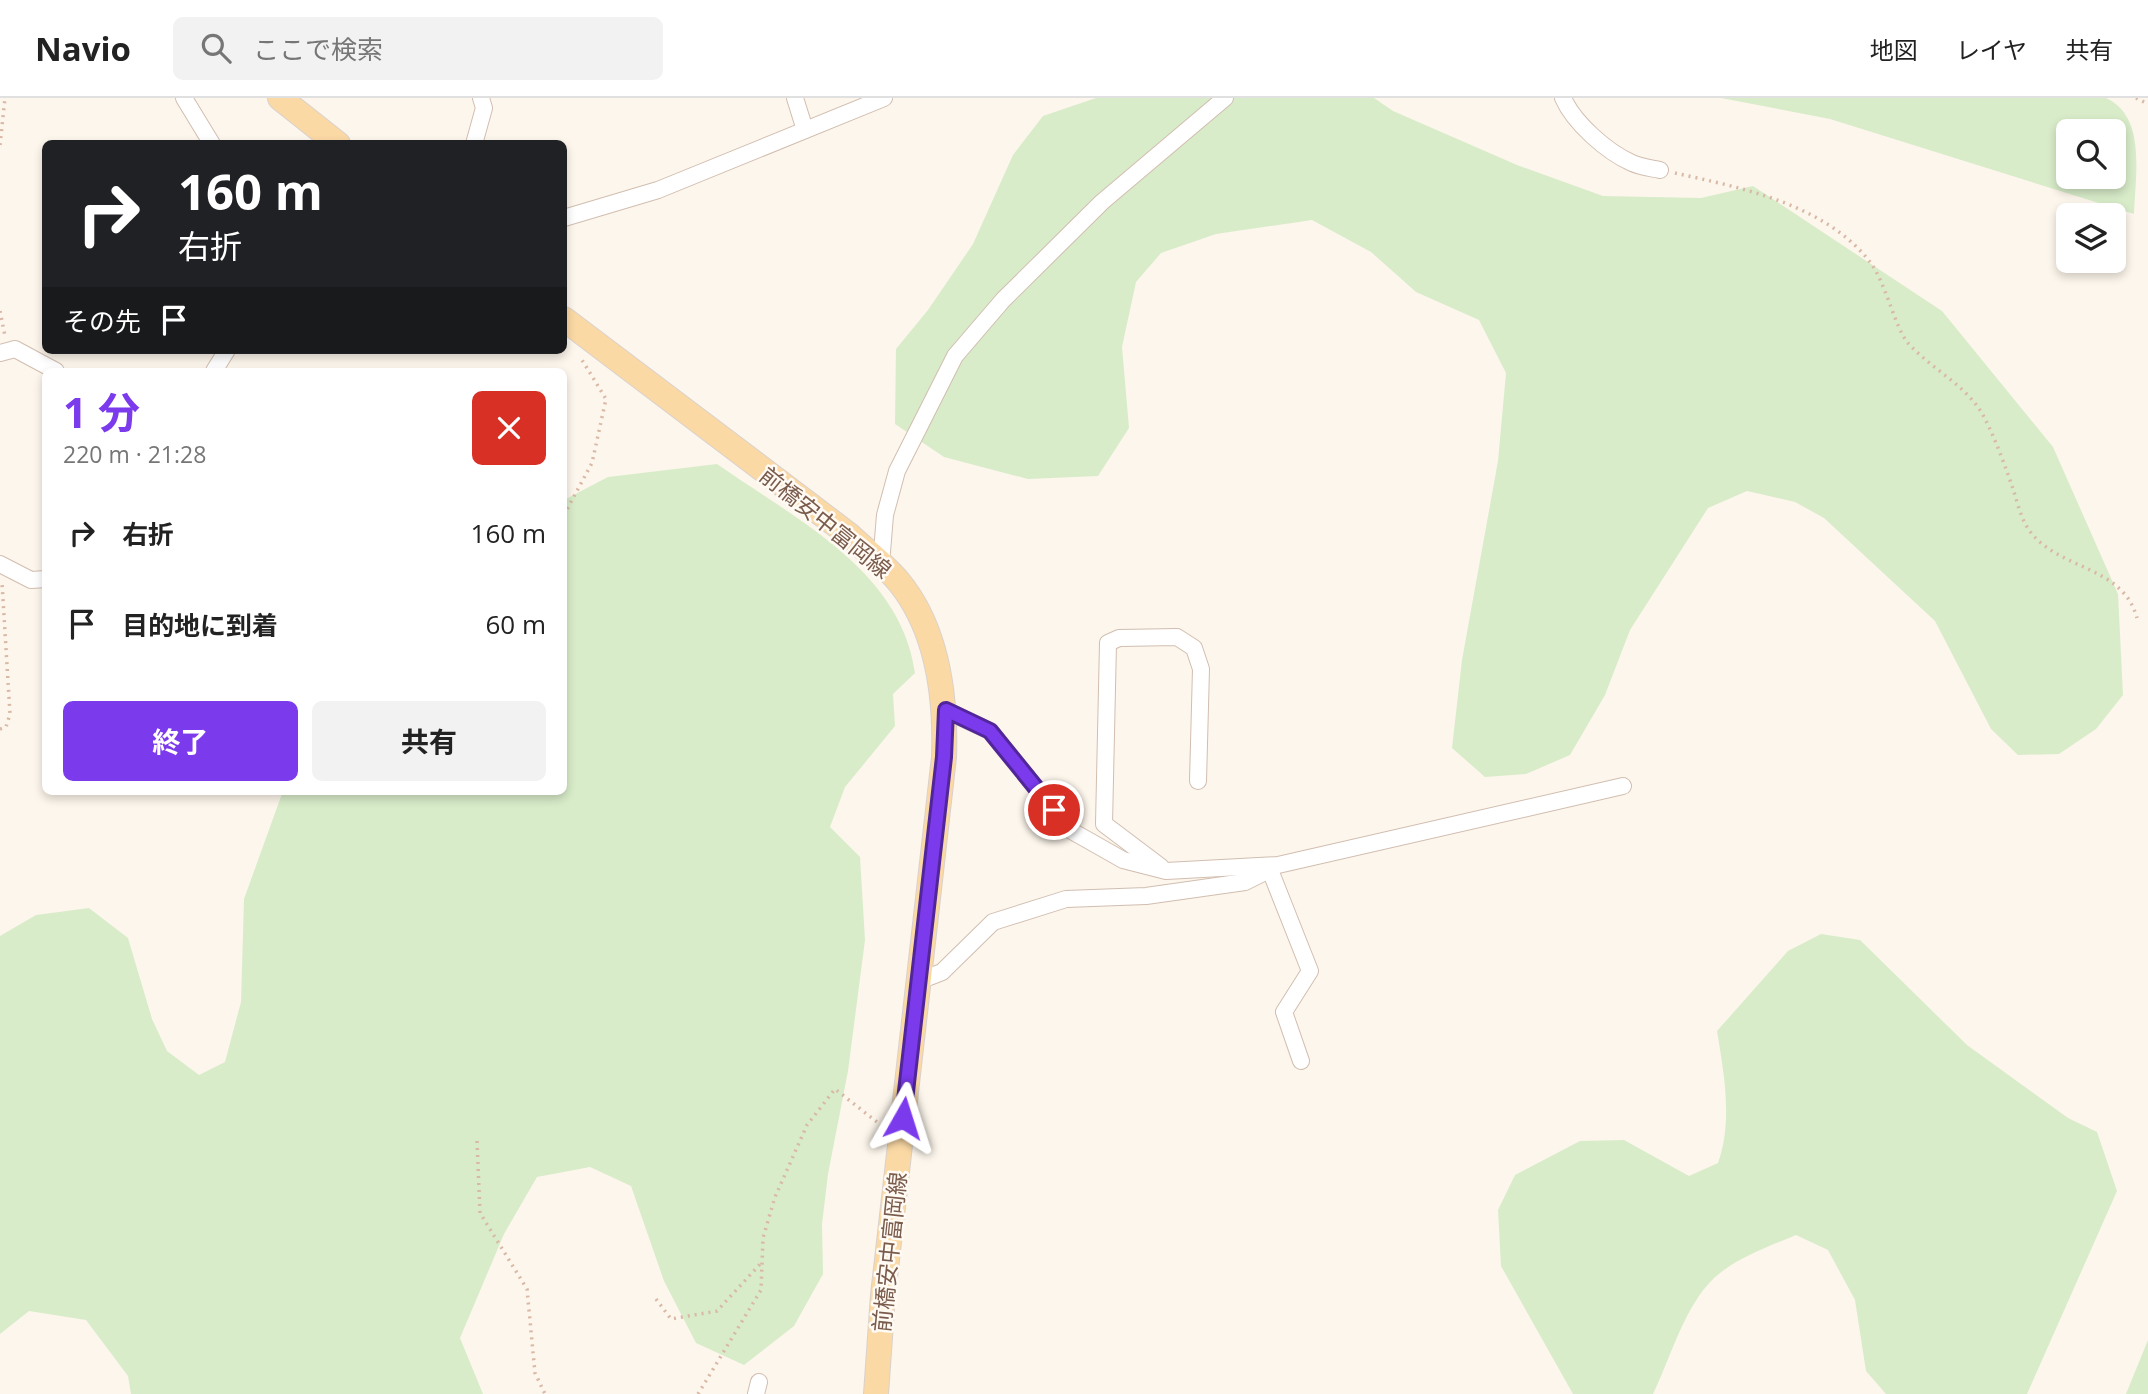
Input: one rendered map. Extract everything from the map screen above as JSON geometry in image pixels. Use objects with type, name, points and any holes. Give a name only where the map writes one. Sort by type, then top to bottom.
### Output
[{"type":"main road","points":[[280,98],[333,140]]},
{"type":"main road","name":"前橋安中富岡線","points":[[567,322],[848,534],[881,564],[900,584],[918,611],[934,657],[946,710],[944,757],[883,1296],[876,1394]]},
{"type":"street","points":[[184,98],[210,140]]},
{"type":"street","points":[[475,140],[484,108],[481,98]]},
{"type":"street","points":[[795,98],[805,130]]},
{"type":"street","points":[[567,217],[659,190],[884,98]]},
{"type":"street","points":[[881,564],[885,515],[897,471],[955,356],[1003,300],[1102,202],[1225,98]]},
{"type":"street","points":[[1563,98],[1569,111],[1615,153],[1633,164],[1660,170]]},
{"type":"street","points":[[8,351],[48,368]]},
{"type":"street","points":[[3,566],[31,580],[42,579]]},
{"type":"street","points":[[1166,871],[1104,824],[1108,643],[1119,638],[1177,637],[1194,648],[1201,668],[1198,781]]},
{"type":"street","points":[[946,710],[990,731],[1070,830],[1123,860],[1166,871],[1274,868],[1623,786]]},
{"type":"street","points":[[919,981],[942,972],[993,922],[1066,899],[1146,896],[1244,882],[1274,868]]},
{"type":"street","points":[[1274,868],[1310,971],[1284,1012],[1301,1061]]},
{"type":"path","points":[[0,145],[5,98]]},
{"type":"path","points":[[2136,98],[2148,104]]},
{"type":"path","points":[[1660,170],[1773,197],[1838,233],[1870,262],[1892,303],[1906,341],[1965,391],[1983,416],[2030,532],[2051,549],[2118,586],[2133,602],[2137,618]]},
{"type":"path","points":[[0,311],[8,351]]},
{"type":"path","points":[[567,322],[576,350],[606,399],[592,463],[567,509]]},
{"type":"path","points":[[0,729],[6,727],[10,714],[3,566]]},
{"type":"path","points":[[698,1394],[761,1290],[763,1238],[775,1197],[807,1125],[835,1089],[901,1140]]},
{"type":"path","points":[[477,1141],[480,1213],[527,1289],[535,1373],[545,1394]]},
{"type":"path","points":[[656,1299],[671,1320],[717,1311],[762,1262]]},
{"type":"green space","points":[[1096,98],[1374,98],[1393,111],[1517,165],[1603,196],[1701,198],[1753,186],[1942,311],[2053,447],[2118,594],[2123,695],[2096,729],[2059,754],[2018,755],[1991,729],[1935,621],[1824,518],[1795,502],[1747,491],[1708,508],[1630,630],[1605,695],[1570,755],[1526,774],[1485,777],[1452,748],[1462,660],[1498,461],[1506,373],[1479,320],[1416,292],[1371,252],[1312,220],[1216,234],[1161,253],[1136,282],[1122,347],[1129,428],[1098,476],[1028,479],[944,457],[895,424],[896,349],[928,310],[973,244],[1013,155],[1043,116]]},
{"type":"green space","points":[[1721,98],[2106,98],[2119,107],[2128,119],[2133,133],[2136,149],[2134,214],[2126,212],[2126,203],[2099,203],[1830,119]]},
{"type":"green space","points":[[717,464],[810,527],[840,550],[867,576],[889,605],[906,637],[915,673],[893,694],[895,726],[845,787],[830,827],[860,857],[865,940],[848,1071],[828,1174],[822,1224],[823,1274],[794,1326],[744,1365],[696,1343],[664,1281],[631,1186],[590,1167],[537,1177],[504,1234],[460,1338],[483,1394],[131,1394],[128,1376],[86,1320],[29,1311],[0,1334],[0,936],[36,915],[89,908],[128,938],[152,1019],[167,1051],[199,1075],[225,1062],[241,1002],[244,899],[282,795],[567,795],[567,498],[608,477]]},
{"type":"green space","points":[[1821,934],[1860,940],[1967,1045],[2068,1118],[2097,1132],[2117,1191],[2027,1394],[1886,1394],[1866,1371],[1855,1300],[1828,1250],[1796,1235],[1743,1259],[1714,1278],[1686,1318],[1653,1394],[1573,1394],[1501,1266],[1498,1210],[1515,1175],[1580,1141],[1624,1140],[1689,1176],[1718,1163],[1723,1147],[1726,1114],[1717,1031],[1788,951]]},
{"type":"green space","points":[[2148,1340],[2148,1394],[2126,1394]]},
{"type":"route","points":[[903,1118],[944,757],[946,710],[990,731],[1054,810]]}]
